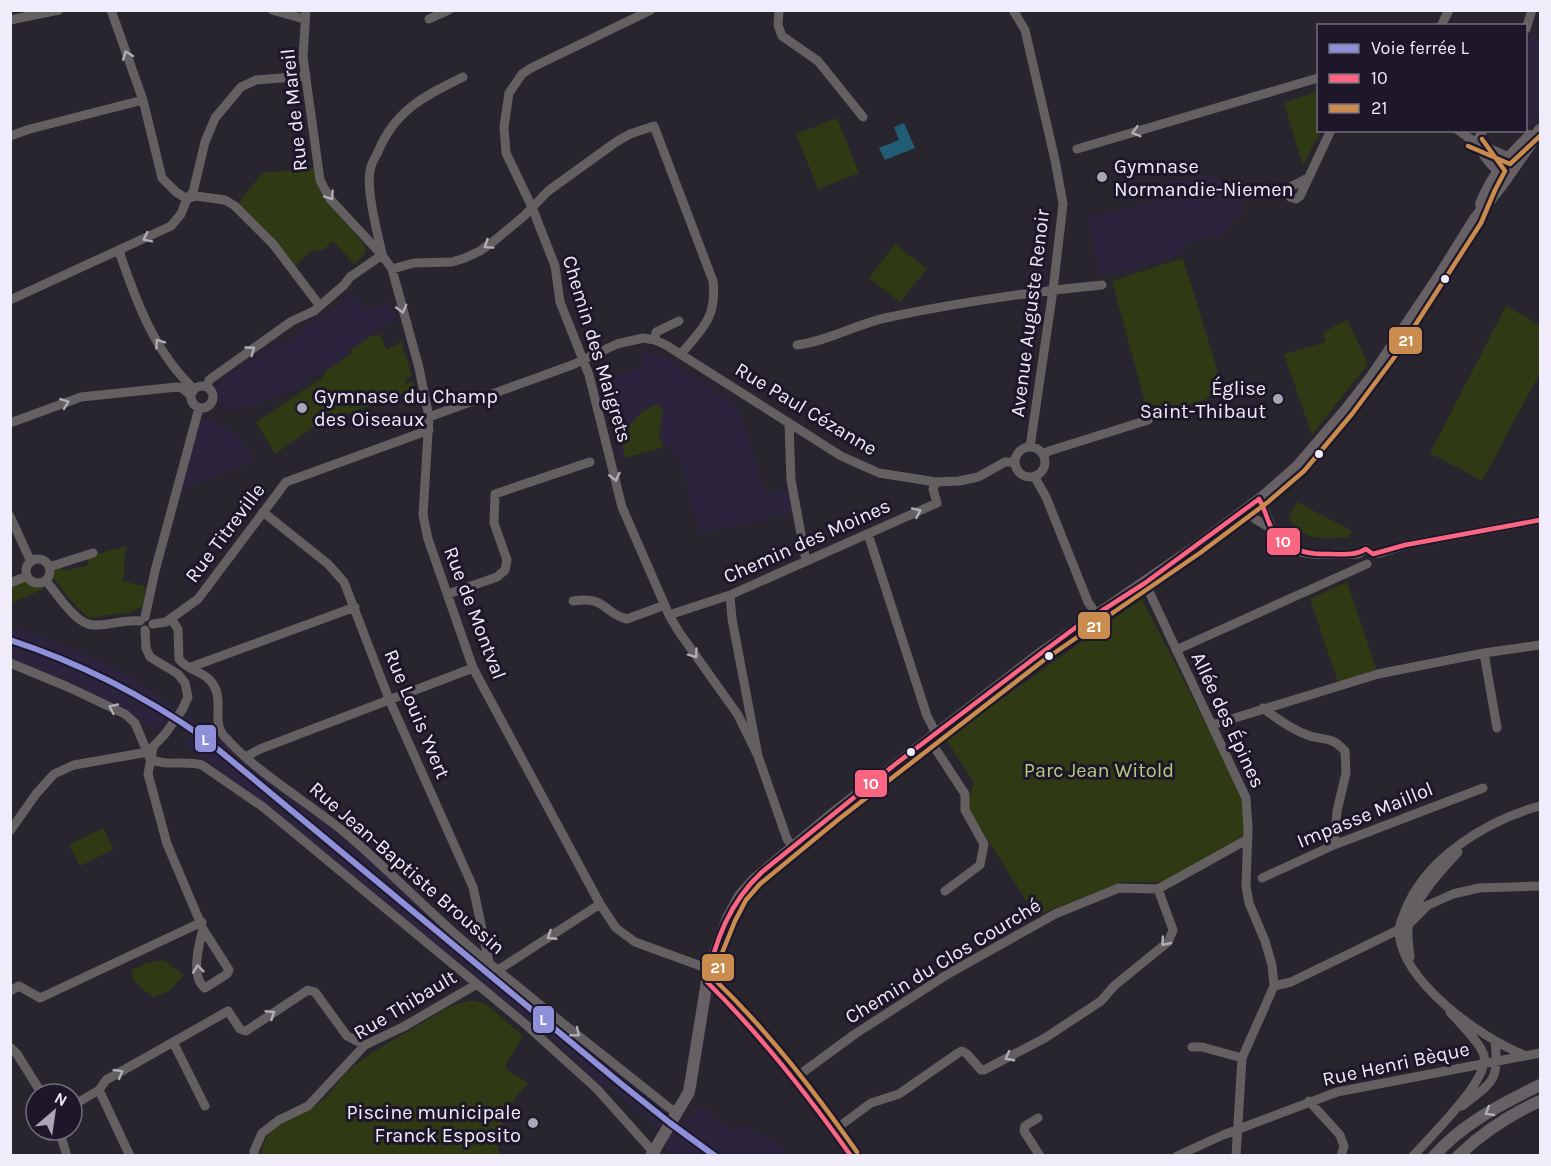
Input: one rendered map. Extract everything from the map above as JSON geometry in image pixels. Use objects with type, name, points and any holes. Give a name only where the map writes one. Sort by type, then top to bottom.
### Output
[{"type":"main road","points":[[1475,219],[1488,187],[1498,171],[1509,157],[1540,128]]},
{"type":"main road","points":[[653,1154],[689,1092],[708,975],[728,918],[740,896],[755,879],[793,847],[932,736],[1049,647],[1144,583],[1275,487],[1311,452],[1371,378],[1475,219],[1512,171],[1540,128]]},
{"type":"main road","points":[[1434,1155],[1484,1114],[1540,1085]]},
{"type":"main road","points":[[1458,1155],[1484,1134],[1540,1101]]},
{"type":"street","points":[[10,20],[59,10]]},
{"type":"street","points":[[111,10],[143,100],[162,178],[187,199]]},
{"type":"street","points":[[272,10],[305,15]]},
{"type":"street","points":[[429,19],[449,10]]},
{"type":"street","points":[[532,207],[506,153],[504,140],[507,104],[514,83],[531,68],[651,10]]},
{"type":"street","points":[[779,10],[778,25],[782,36],[818,61],[855,110],[863,117]]},
{"type":"street","name":"Avenue Auguste Renoir","points":[[1013,10],[1025,30],[1063,204],[1030,447]]},
{"type":"street","points":[[1442,24],[1449,10]]},
{"type":"street","points":[[1527,26],[1532,10]]},
{"type":"street","name":"Rue de Mareil","points":[[305,15],[303,57],[320,180],[330,199],[382,255]]},
{"type":"street","points":[[10,300],[171,226],[181,214],[187,199],[193,192],[205,142],[215,118],[241,87],[256,80],[306,76]]},
{"type":"street","points":[[207,387],[209,380],[282,328],[320,306],[350,277],[382,255],[373,215],[369,172],[381,143],[393,123],[411,107],[435,91],[463,77]]},
{"type":"street","points":[[1077,149],[1317,78]]},
{"type":"street","points":[[10,136],[143,100]]},
{"type":"street","points":[[392,269],[414,263],[452,262],[465,258],[494,241],[548,191],[616,142],[630,134],[654,126],[713,280],[715,296],[705,325],[681,354]]},
{"type":"street","points":[[1306,179],[1329,132]]},
{"type":"street","points":[[1461,132],[1476,143],[1509,157],[1512,171],[1506,173],[1498,171],[1476,143]]},
{"type":"street","points":[[1476,143],[1482,132]]},
{"type":"street","points":[[187,199],[196,196],[225,200],[235,206],[273,244],[320,306]]},
{"type":"street","name":"Chemin des Maigrets","points":[[532,207],[555,266],[560,302],[584,360],[605,432],[622,507],[669,615],[738,715],[758,756]]},
{"type":"street","points":[[119,251],[149,330],[193,392],[192,402],[199,408],[205,408],[212,402],[213,395],[207,387],[200,386],[193,392]]},
{"type":"street","name":"Rue de Montval","points":[[382,255],[392,269],[419,368],[429,417],[423,515],[428,539],[473,668],[600,904],[616,928],[635,942],[708,975]]},
{"type":"street","points":[[797,345],[814,343],[882,319],[1053,290],[1102,285]]},
{"type":"street","points":[[429,417],[584,360],[617,344],[631,340],[655,340],[656,332],[679,321]]},
{"type":"street","name":"Rue Paul Cézanne","points":[[655,340],[859,465],[898,477],[936,482],[978,477],[1005,462],[1015,462]]},
{"type":"street","points":[[10,423],[81,397],[177,387],[193,392]]},
{"type":"street","points":[[199,408],[155,571],[146,623],[146,648],[150,657],[178,674],[185,683],[188,698],[182,710],[150,753],[148,774],[167,844],[202,925],[229,970],[205,988],[201,985],[196,952],[202,925]]},
{"type":"street","points":[[1043,455],[1049,451],[1148,420]]},
{"type":"street","points":[[789,423],[791,480],[806,561]]},
{"type":"street","name":"Rue Titreville","points":[[46,581],[75,616],[85,623],[94,625],[125,620],[161,624],[188,607],[203,593],[286,482],[429,430]]},
{"type":"street","points":[[1030,447],[1038,449],[1043,455],[1044,468],[1034,476],[1021,474],[1015,462],[1020,451],[1030,447]]},
{"type":"street","points":[[448,594],[497,577],[505,570],[507,560],[494,523],[495,494],[590,462]]},
{"type":"street","points":[[1034,476],[1046,497],[1088,602],[1097,615]]},
{"type":"street","name":"Chemin des Moines","points":[[669,615],[730,595],[937,503],[933,489],[936,482]]},
{"type":"street","points":[[1259,500],[1265,507],[1273,530]]},
{"type":"street","points":[[1246,509],[1252,517],[1273,530],[1292,549],[1303,554],[1315,556],[1359,554],[1366,549],[1373,554]]},
{"type":"street","name":"Rue Louis Yvert","points":[[263,512],[330,566],[345,582],[389,699],[473,887],[489,962]]},
{"type":"street","points":[[10,516],[31,562]]},
{"type":"street","points":[[1373,554],[1405,545],[1540,520]]},
{"type":"street","points":[[868,534],[932,736],[965,794],[965,810],[984,844],[980,865],[945,891]]},
{"type":"street","points":[[49,567],[93,553]]},
{"type":"street","points":[[1359,554],[1360,561],[1367,564]]},
{"type":"street","points":[[1176,650],[1367,564],[1372,560],[1373,554]]},
{"type":"street","points":[[41,560],[49,567],[50,574],[46,581],[35,583],[27,576],[27,568],[31,562],[41,560]]},
{"type":"street","points":[[10,583],[27,576]]},
{"type":"street","name":"Allée des Épines","points":[[1144,583],[1246,798],[1249,903],[1272,965],[1274,986]]},
{"type":"street","points":[[730,595],[732,619],[758,756],[787,839],[793,847]]},
{"type":"street","points":[[573,601],[596,600],[627,619],[665,605]]},
{"type":"street","points":[[191,667],[355,607]]},
{"type":"street","name":"Rue Jean-Baptiste Broussin","points":[[171,619],[178,629],[179,659],[204,675],[214,686],[218,696],[219,730],[246,757],[349,836],[454,933],[677,1113]]},
{"type":"street","points":[[1212,725],[1378,674],[1484,653],[1540,645]]},
{"type":"street","points":[[1484,653],[1497,728]]},
{"type":"street","points":[[10,663],[125,714],[135,723],[150,753],[163,764],[196,763],[263,807],[532,1031],[597,1089],[653,1154]]},
{"type":"street","points":[[246,757],[260,749],[473,668]]},
{"type":"street","points":[[1263,708],[1286,726],[1310,736],[1335,741],[1345,751],[1346,773],[1337,811],[1334,845]]},
{"type":"street","points":[[10,831],[36,794],[59,771],[74,765],[150,753]]},
{"type":"street","name":"Impasse Maillol","points":[[1262,878],[1334,845],[1483,788]]},
{"type":"street","points":[[1415,1154],[1451,1115],[1481,1075],[1485,1063],[1484,1053],[1440,1000],[1423,984],[1411,966],[1398,930],[1414,893],[1441,859],[1498,821],[1540,806]]},
{"type":"street","points":[[833,1131],[871,1103],[899,1094],[962,1051],[968,1054],[981,1071],[984,1070],[1045,1038],[1101,1000],[1114,986],[1168,942],[1173,930],[1158,889],[1248,839]]},
{"type":"street","points":[[1411,966],[1409,924],[1414,911],[1436,876],[1467,841]]},
{"type":"street","points":[[1414,911],[1453,894],[1479,888],[1540,886]]},
{"type":"street","name":"Chemin du Clos Courché","points":[[795,1078],[855,1034],[948,974],[1055,914],[1119,888],[1158,889]]},
{"type":"street","points":[[1414,893],[1410,907],[1414,911]]},
{"type":"street","points":[[498,970],[600,904]]},
{"type":"street","points":[[1236,1155],[1242,1058],[1274,986],[1291,982],[1398,930],[1409,924],[1428,905]]},
{"type":"street","points":[[10,991],[19,986],[40,998],[202,925]]},
{"type":"street","points":[[708,975],[795,1078],[851,1155]]},
{"type":"street","name":"Rue Thibault","points":[[254,1155],[262,1133],[279,1120],[308,1107],[365,1045],[403,1027],[477,984]]},
{"type":"street","points":[[84,1099],[99,1090],[106,1080],[228,1011],[240,1029],[246,1031],[308,990],[315,992],[346,1036],[365,1045]]},
{"type":"street","name":"Rue Henri Bèque","points":[[1440,1000],[1495,1042],[1524,1055]]},
{"type":"street","points":[[173,1042],[205,1106]]},
{"type":"street","points":[[1451,1115],[1489,1084],[1496,1074],[1495,1042]]},
{"type":"street","points":[[10,1047],[17,1053],[35,1082]]},
{"type":"street","points":[[1192,1047],[1202,1047],[1242,1058]]},
{"type":"street","name":"Rue Henri Bèque","points":[[1177,1155],[1238,1129],[1337,1092],[1540,1053]]},
{"type":"street","points":[[99,1090],[130,1155]]},
{"type":"street","points":[[1310,1101],[1340,1135],[1344,1146],[1341,1155]]},
{"type":"street","points":[[1038,1118],[1025,1126],[1024,1131],[1040,1155]]},
{"type":"shaded area","points":[[1532,33],[1540,39],[1540,114],[1527,129],[1527,44]]},
{"type":"shaded area","points":[[1213,175],[1223,183],[1231,185],[1244,208],[1239,216],[1230,222],[1225,233],[1191,242],[1180,250],[1183,253],[1141,267],[1100,275],[1087,218],[1167,199],[1163,182]]},
{"type":"shaded area","points":[[354,293],[367,312],[387,299],[396,320],[377,329],[350,350],[351,353],[327,370],[325,368],[313,376],[311,374],[306,377],[309,382],[252,405],[232,410],[219,402],[216,384],[277,342],[280,345],[287,343],[323,314],[326,317]]},
{"type":"shaded area","points":[[639,350],[664,357],[739,408],[765,494],[789,488],[793,513],[700,533],[679,456],[669,446],[620,459],[602,385],[597,384],[645,364]]},
{"type":"shaded area","points":[[211,419],[241,438],[256,461],[180,489],[201,421]]},
{"type":"shaded area","points":[[10,628],[38,635],[93,657],[195,719],[190,726],[195,729],[201,722],[278,790],[334,830],[489,964],[683,1123],[700,1105],[725,1125],[735,1130],[748,1126],[793,1155],[671,1155],[666,1150],[666,1143],[670,1138],[608,1085],[603,1088],[561,1047],[272,809],[185,745],[189,734],[167,720],[161,731],[70,682],[11,660]]},
{"type":"green space","points":[[1317,91],[1317,132],[1320,132],[1303,165],[1284,103]]},
{"type":"green space","points":[[837,118],[859,173],[818,189],[796,134]]},
{"type":"green space","points":[[314,168],[322,192],[366,249],[364,255],[354,264],[333,241],[323,250],[311,251],[294,267],[237,205],[262,173]]},
{"type":"green space","points":[[895,244],[927,269],[900,302],[869,278]]},
{"type":"green space","points":[[1183,258],[1222,385],[1205,400],[1149,417],[1112,281]]},
{"type":"green space","points":[[1506,306],[1540,325],[1540,373],[1482,481],[1430,453]]},
{"type":"green space","points":[[1347,319],[1368,364],[1312,435],[1284,354],[1326,342],[1323,333]]},
{"type":"green space","points":[[372,335],[380,335],[387,350],[401,342],[412,376],[405,380],[407,384],[413,381],[415,389],[315,426],[275,454],[256,422],[322,378],[327,370],[351,354],[350,351]]},
{"type":"green space","points":[[657,405],[663,409],[659,437],[664,447],[625,458],[620,436],[641,413]]},
{"type":"green space","points":[[1297,502],[1352,531],[1349,537],[1322,538],[1306,535],[1300,531],[1289,517]]},
{"type":"green space","points":[[126,546],[123,581],[146,587],[142,607],[131,612],[89,618],[73,603],[52,575],[54,569],[62,566],[64,571],[89,565],[87,557]]},
{"type":"green space","points":[[27,580],[41,585],[44,589],[11,603],[11,586]]},
{"type":"green space","points":[[1347,582],[1377,671],[1338,682],[1310,599]]},
{"type":"green space","name":"Parc Jean Witold","points":[[1142,599],[1244,798],[1246,834],[1167,882],[1122,882],[1036,916],[967,807],[974,783],[946,739]]},
{"type":"green space","points":[[103,828],[114,849],[80,866],[69,845]]},
{"type":"green space","points":[[164,960],[184,975],[169,991],[153,997],[136,982],[132,970],[147,963]]},
{"type":"green space","points":[[472,1000],[486,1004],[523,1036],[505,1066],[510,1072],[528,1083],[510,1107],[501,1126],[498,1146],[500,1155],[260,1156],[266,1138],[274,1128],[325,1099],[346,1072],[373,1052],[451,1006]]},
{"type":"water","points":[[904,123],[915,148],[885,160],[879,148],[899,140],[894,127]]},
{"type":"rail line","name":"L","points":[[10,640],[110,681],[157,707],[203,737],[620,1083],[715,1156]]},
{"type":"transit line","name":"21","points":[[1468,146],[1510,164],[1540,136]]},
{"type":"transit line","name":"21","points":[[857,1152],[790,1063],[754,1020],[715,980],[720,958],[746,900],[760,884],[839,819],[1044,660],[1200,553],[1268,502],[1304,471],[1352,414],[1396,355],[1481,223],[1505,171],[1482,139]]},
{"type":"transit line","name":"10","points":[[707,982],[714,951],[726,922],[741,896],[762,872],[893,766],[1040,654],[1075,628],[1145,583],[1259,499],[1270,525],[1281,540],[1303,552],[1321,554],[1353,554],[1366,549],[1373,554],[1405,545],[1540,520]]},
{"type":"transit line","name":"10","points":[[707,982],[783,1066],[851,1156]]},
{"type":"place","name":"Gymnase Normandie-Niemen","points":[[1102,177]]},
{"type":"place","name":"Église Saint-Thibaut","points":[[1278,399]]},
{"type":"place","name":"Gymnase du Champ des Oiseaux","points":[[302,408]]},
{"type":"place","name":"Piscine municipale Franck Esposito","points":[[533,1123]]}]
